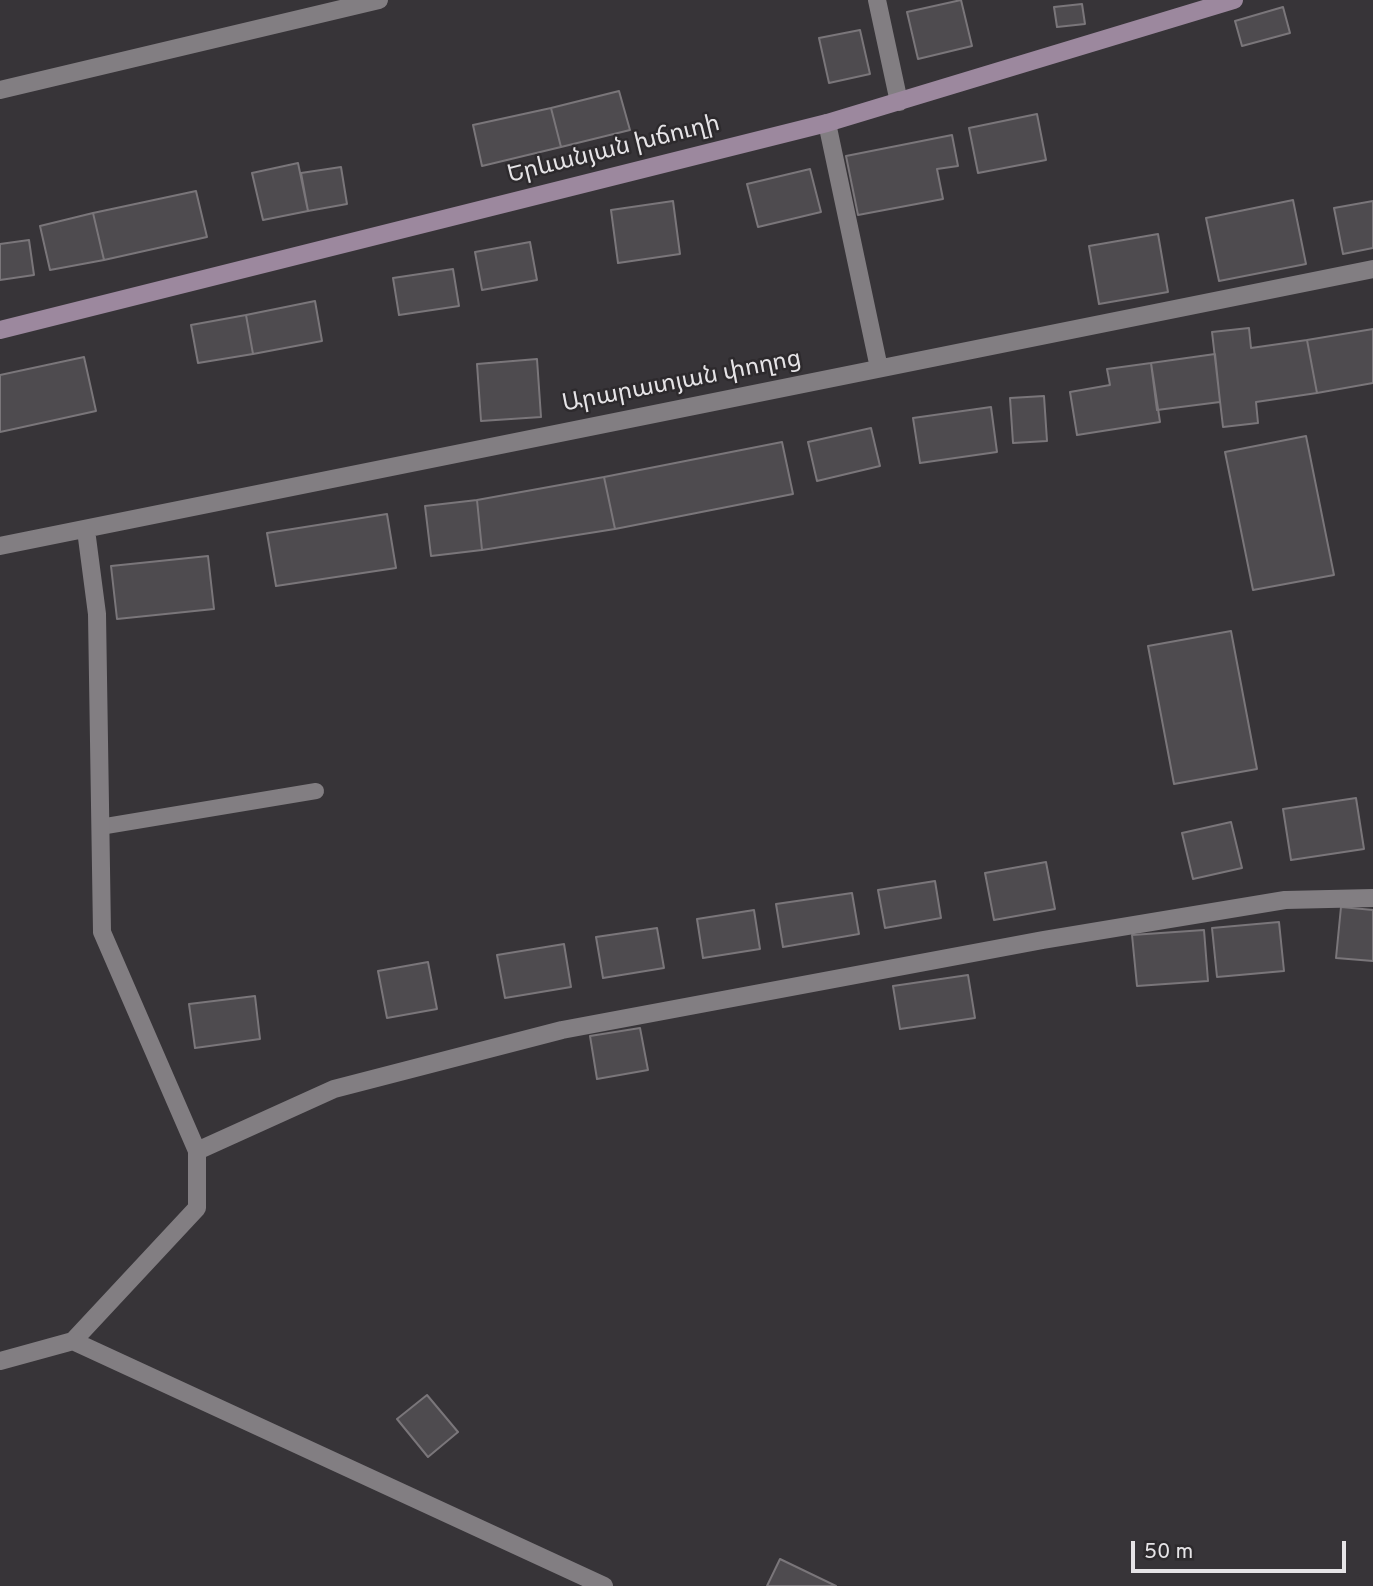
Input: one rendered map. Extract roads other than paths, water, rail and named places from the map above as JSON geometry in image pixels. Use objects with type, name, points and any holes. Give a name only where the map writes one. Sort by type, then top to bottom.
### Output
[{"type":"main road","name":"Երևանյան խճուղի","points":[[0,330],[827,123],[1234,0]]},
{"type":"street","points":[[0,90],[379,0]]},
{"type":"street","points":[[877,0],[899,103]]},
{"type":"street","points":[[827,123],[879,368]]},
{"type":"street","name":"Արարատյան փողոց","points":[[0,545],[86,530],[1373,269]]},
{"type":"street","points":[[0,1361],[73,1341],[197,1208],[197,1151],[102,932],[97,614],[86,530]]},
{"type":"street","points":[[197,1151],[334,1089],[562,1030],[1043,940],[1285,900],[1373,898]]},
{"type":"street","points":[[73,1341],[604,1586]]},
{"type":"lane","points":[[100,827],[316,791]]}]
